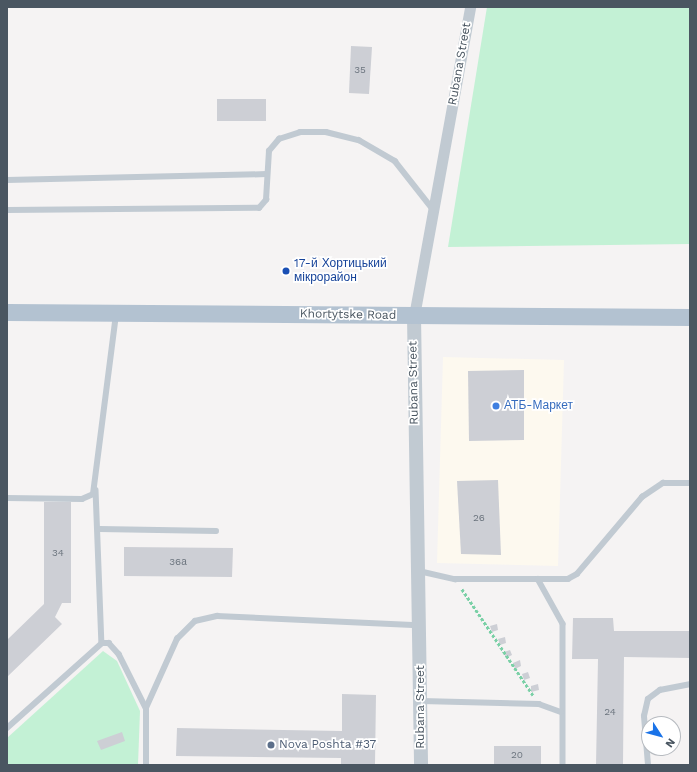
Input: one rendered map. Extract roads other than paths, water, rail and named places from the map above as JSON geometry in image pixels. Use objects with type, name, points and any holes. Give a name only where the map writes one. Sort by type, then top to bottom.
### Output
[{"type":"main road","name":"Khortytske Road","points":[[7,312],[690,317]]},
{"type":"street","name":"Rubana Street","points":[[421,765],[422,701],[414,316],[470,7]]},
{"type":"lane","points":[[7,210],[259,208],[266,200],[266,174],[269,151],[278,139],[300,132],[326,132],[359,140],[395,161],[433,210]]},
{"type":"lane","points":[[7,180],[266,174]]},
{"type":"lane","points":[[102,643],[96,488],[117,313]]},
{"type":"lane","points":[[419,571],[455,578],[568,579],[577,574],[642,498],[663,483],[690,483]]},
{"type":"lane","points":[[7,498],[82,499],[93,494],[96,488]]},
{"type":"lane","points":[[100,529],[216,531]]},
{"type":"lane","points":[[538,579],[563,624],[561,712],[563,765]]},
{"type":"lane","points":[[146,765],[146,708],[177,639],[195,621],[217,616],[420,625]]},
{"type":"lane","points":[[7,728],[102,643],[109,643],[119,654],[146,708]]},
{"type":"lane","points":[[648,765],[644,716],[648,699],[660,690],[690,684]]},
{"type":"lane","points":[[422,701],[539,704],[561,712]]},
{"type":"place","name":"17-й Хортицький мікрорайон","points":[[286,271]]},
{"type":"place","name":"АТБ-Маркет","points":[[496,406]]},
{"type":"place","name":"Nova Poshta #37","points":[[271,745]]}]
